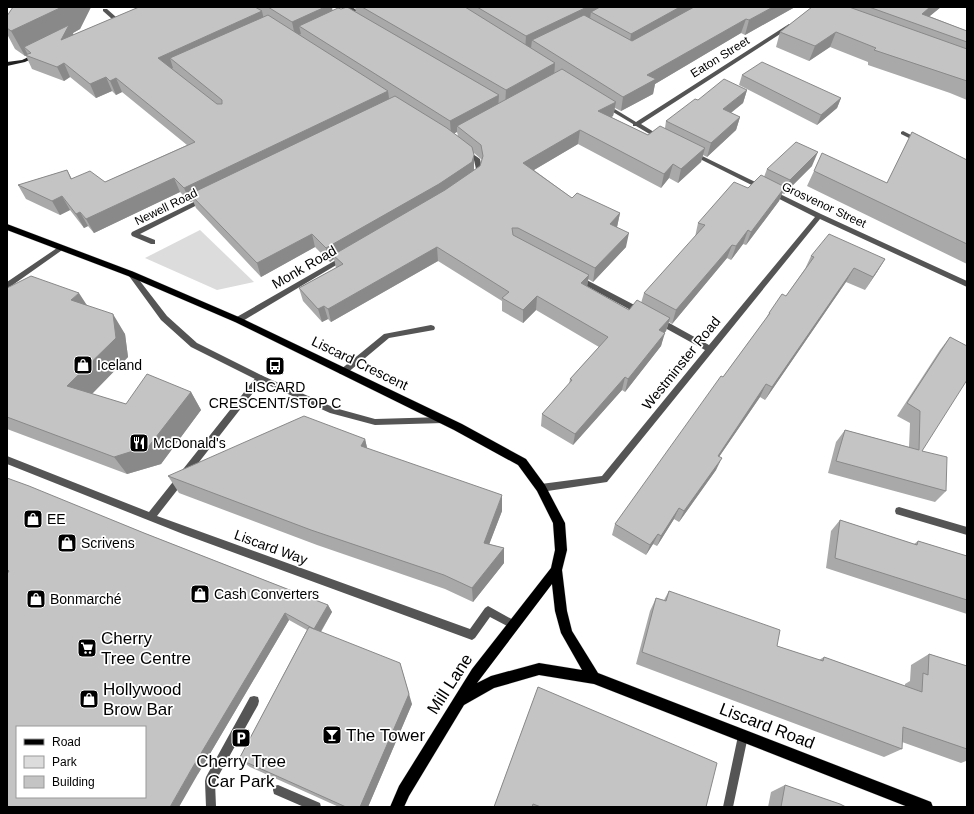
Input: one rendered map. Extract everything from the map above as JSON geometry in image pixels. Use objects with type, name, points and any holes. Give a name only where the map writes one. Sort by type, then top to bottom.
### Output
[{"type":"main road","points":[[107,21],[117,17]]},
{"type":"main road","points":[[7,64],[23,61],[43,52]]},
{"type":"main road","name":"Liscard Crescent","points":[[7,227],[131,274],[238,320],[443,420],[522,462],[541,488],[559,523],[561,550],[556,570],[514,625]]},
{"type":"main road","points":[[556,570],[561,611],[567,633],[594,678]]},
{"type":"main road","name":"Mill Lane","points":[[397,807],[404,791],[476,673],[514,625]]},
{"type":"main road","name":"Liscard Road","points":[[459,701],[491,682],[538,669],[594,678],[926,807]]},
{"type":"street","points":[[346,15],[357,10],[349,7]]},
{"type":"street","points":[[105,10],[117,17]]},
{"type":"street","name":"Eaton Street","points":[[635,125],[797,22]]},
{"type":"street","points":[[602,104],[635,125],[670,142]]},
{"type":"street","points":[[903,133],[924,144]]},
{"type":"street","points":[[458,145],[477,159],[479,169],[477,178],[471,182]]},
{"type":"street","name":"Grosvenor Street","points":[[684,150],[818,216],[967,284]]},
{"type":"street","name":"Newell Road","points":[[153,242],[134,234],[212,196]]},
{"type":"street","name":"Westminster Road","points":[[541,488],[604,479],[709,348],[818,216]]},
{"type":"street","points":[[7,286],[62,248]]},
{"type":"street","name":"Monk Road","points":[[238,320],[353,253]]},
{"type":"street","points":[[131,274],[164,318],[194,345],[260,378],[333,410],[376,422],[443,420]]},
{"type":"street","points":[[571,274],[709,348]]},
{"type":"street","points":[[343,372],[387,336],[430,328]]},
{"type":"street","points":[[151,517],[260,378]]},
{"type":"street","name":"Liscard Way","points":[[7,460],[151,517],[472,635],[488,611],[514,625]]},
{"type":"street","points":[[899,511],[967,531]]},
{"type":"street","points":[[211,807],[210,781],[254,701]]},
{"type":"street","points":[[728,807],[743,736]]},
{"type":"street","points":[[278,790],[316,807]]},
{"type":"green space","points":[[200,230],[254,282],[217,290],[145,258]]},
{"type":"building","points":[[13,7],[62,7],[11,31],[7,28],[7,16]]},
{"type":"building","points":[[139,7],[255,7],[262,11],[158,58],[217,104],[222,104],[222,100],[170,58],[268,15],[388,91],[184,188],[174,178],[86,219],[80,212],[76,214],[62,196],[52,201],[18,185],[67,170],[71,179],[90,171],[105,182],[195,142],[116,78],[110,81],[106,77],[90,84],[64,63],[57,67],[25,55],[31,53],[24,47],[69,25],[61,40]]},
{"type":"building","points":[[268,7],[325,7],[292,22]]},
{"type":"building","points":[[347,7],[499,95],[450,121],[299,26],[338,8],[341,9]]},
{"type":"building","points":[[362,7],[465,7],[555,63],[506,90]]},
{"type":"building","points":[[477,7],[587,7],[526,36]]},
{"type":"building","points":[[600,7],[680,7],[631,34],[591,12]]},
{"type":"building","points":[[694,7],[773,7],[749,20],[746,19],[647,75],[656,79],[623,97],[532,40],[584,15],[632,41]]},
{"type":"building","points":[[812,7],[849,7],[967,49],[967,81],[874,50],[876,48],[836,32],[815,46],[780,32]]},
{"type":"building","points":[[869,7],[930,7],[922,14],[967,31],[967,42]]},
{"type":"building","points":[[762,62],[841,98],[821,115],[742,75]]},
{"type":"building","points":[[562,69],[616,102],[598,111],[648,135],[660,126],[705,148],[681,169],[673,164],[664,174],[580,130],[523,163],[572,198],[577,193],[620,213],[610,224],[629,233],[595,268],[518,228],[512,228],[513,235],[589,275],[581,283],[629,310],[637,300],[670,318],[659,330],[665,333],[628,379],[625,377],[575,434],[542,414],[572,380],[570,379],[608,337],[537,296],[523,310],[502,298],[509,292],[437,247],[328,309],[324,306],[318,309],[299,288],[343,264],[333,255],[445,190],[480,166],[483,156],[481,145],[457,126]]},
{"type":"building","points":[[724,79],[747,90],[723,109],[740,117],[711,143],[666,121],[695,99],[698,100]]},
{"type":"building","points":[[395,96],[447,128],[472,147],[474,155],[472,162],[439,184],[326,248],[312,234],[257,263],[190,194]]},
{"type":"building","points":[[912,132],[967,160],[967,244],[814,171],[822,153],[887,183]]},
{"type":"building","points":[[796,142],[818,152],[790,180],[767,169]]},
{"type":"building","points":[[761,175],[785,187],[751,232],[748,230],[736,246],[732,245],[676,310],[644,293],[705,225],[698,223],[734,182],[748,188]]},
{"type":"building","points":[[829,234],[885,259],[873,277],[854,268],[772,387],[766,384],[718,456],[722,458],[684,511],[679,508],[661,536],[658,534],[650,545],[615,524],[721,376],[723,377],[770,313],[782,294],[786,296],[814,257],[811,256]]},
{"type":"building","points":[[31,276],[79,293],[71,300],[113,314],[116,338],[67,386],[126,404],[147,374],[191,392],[149,446],[114,457],[7,417],[7,288]]},
{"type":"building","points":[[950,337],[967,346],[967,380],[922,451],[947,457],[946,491],[836,461],[845,430],[919,450],[920,411],[907,403]]},
{"type":"building","points":[[304,416],[365,439],[361,446],[502,495],[484,543],[504,548],[472,588],[444,575],[311,530],[168,476]]},
{"type":"building","name":"Cherry Tree Centre","points":[[7,478],[328,605],[314,629],[285,613],[170,807],[7,807],[7,574],[9,571],[7,569]]},
{"type":"building","points":[[840,520],[917,545],[918,541],[967,556],[967,600],[835,558]]},
{"type":"building","points":[[669,591],[780,630],[777,646],[823,661],[824,657],[922,692],[923,673],[928,675],[929,654],[967,666],[967,749],[903,727],[902,749],[642,652],[656,598],[666,601]]},
{"type":"building","name":"The Tower","points":[[309,627],[400,663],[409,694],[360,807],[346,807],[239,759]]},
{"type":"building","points":[[538,687],[717,763],[706,807],[541,807],[533,804],[532,807],[494,807]]},
{"type":"building","points":[[785,785],[840,804],[846,807],[781,807]]},
{"type":"place","name":"Iceland","points":[[83,365]]},
{"type":"place","name":"LISCARD CRESCENT/STOP C","points":[[275,366]]},
{"type":"place","name":"McDonald's","points":[[139,443]]},
{"type":"place","name":"EE","points":[[33,519]]},
{"type":"place","name":"Scrivens","points":[[67,543]]},
{"type":"place","name":"Cash Converters","points":[[200,594]]},
{"type":"place","name":"Bonmarché","points":[[36,599]]},
{"type":"place","name":"Cherry Tree Centre","points":[[87,648]]},
{"type":"place","name":"Hollywood Brow Bar","points":[[89,699]]},
{"type":"place","name":"The Tower","points":[[332,735]]},
{"type":"place","name":"Cherry Tree Car Park","points":[[241,738]]}]
